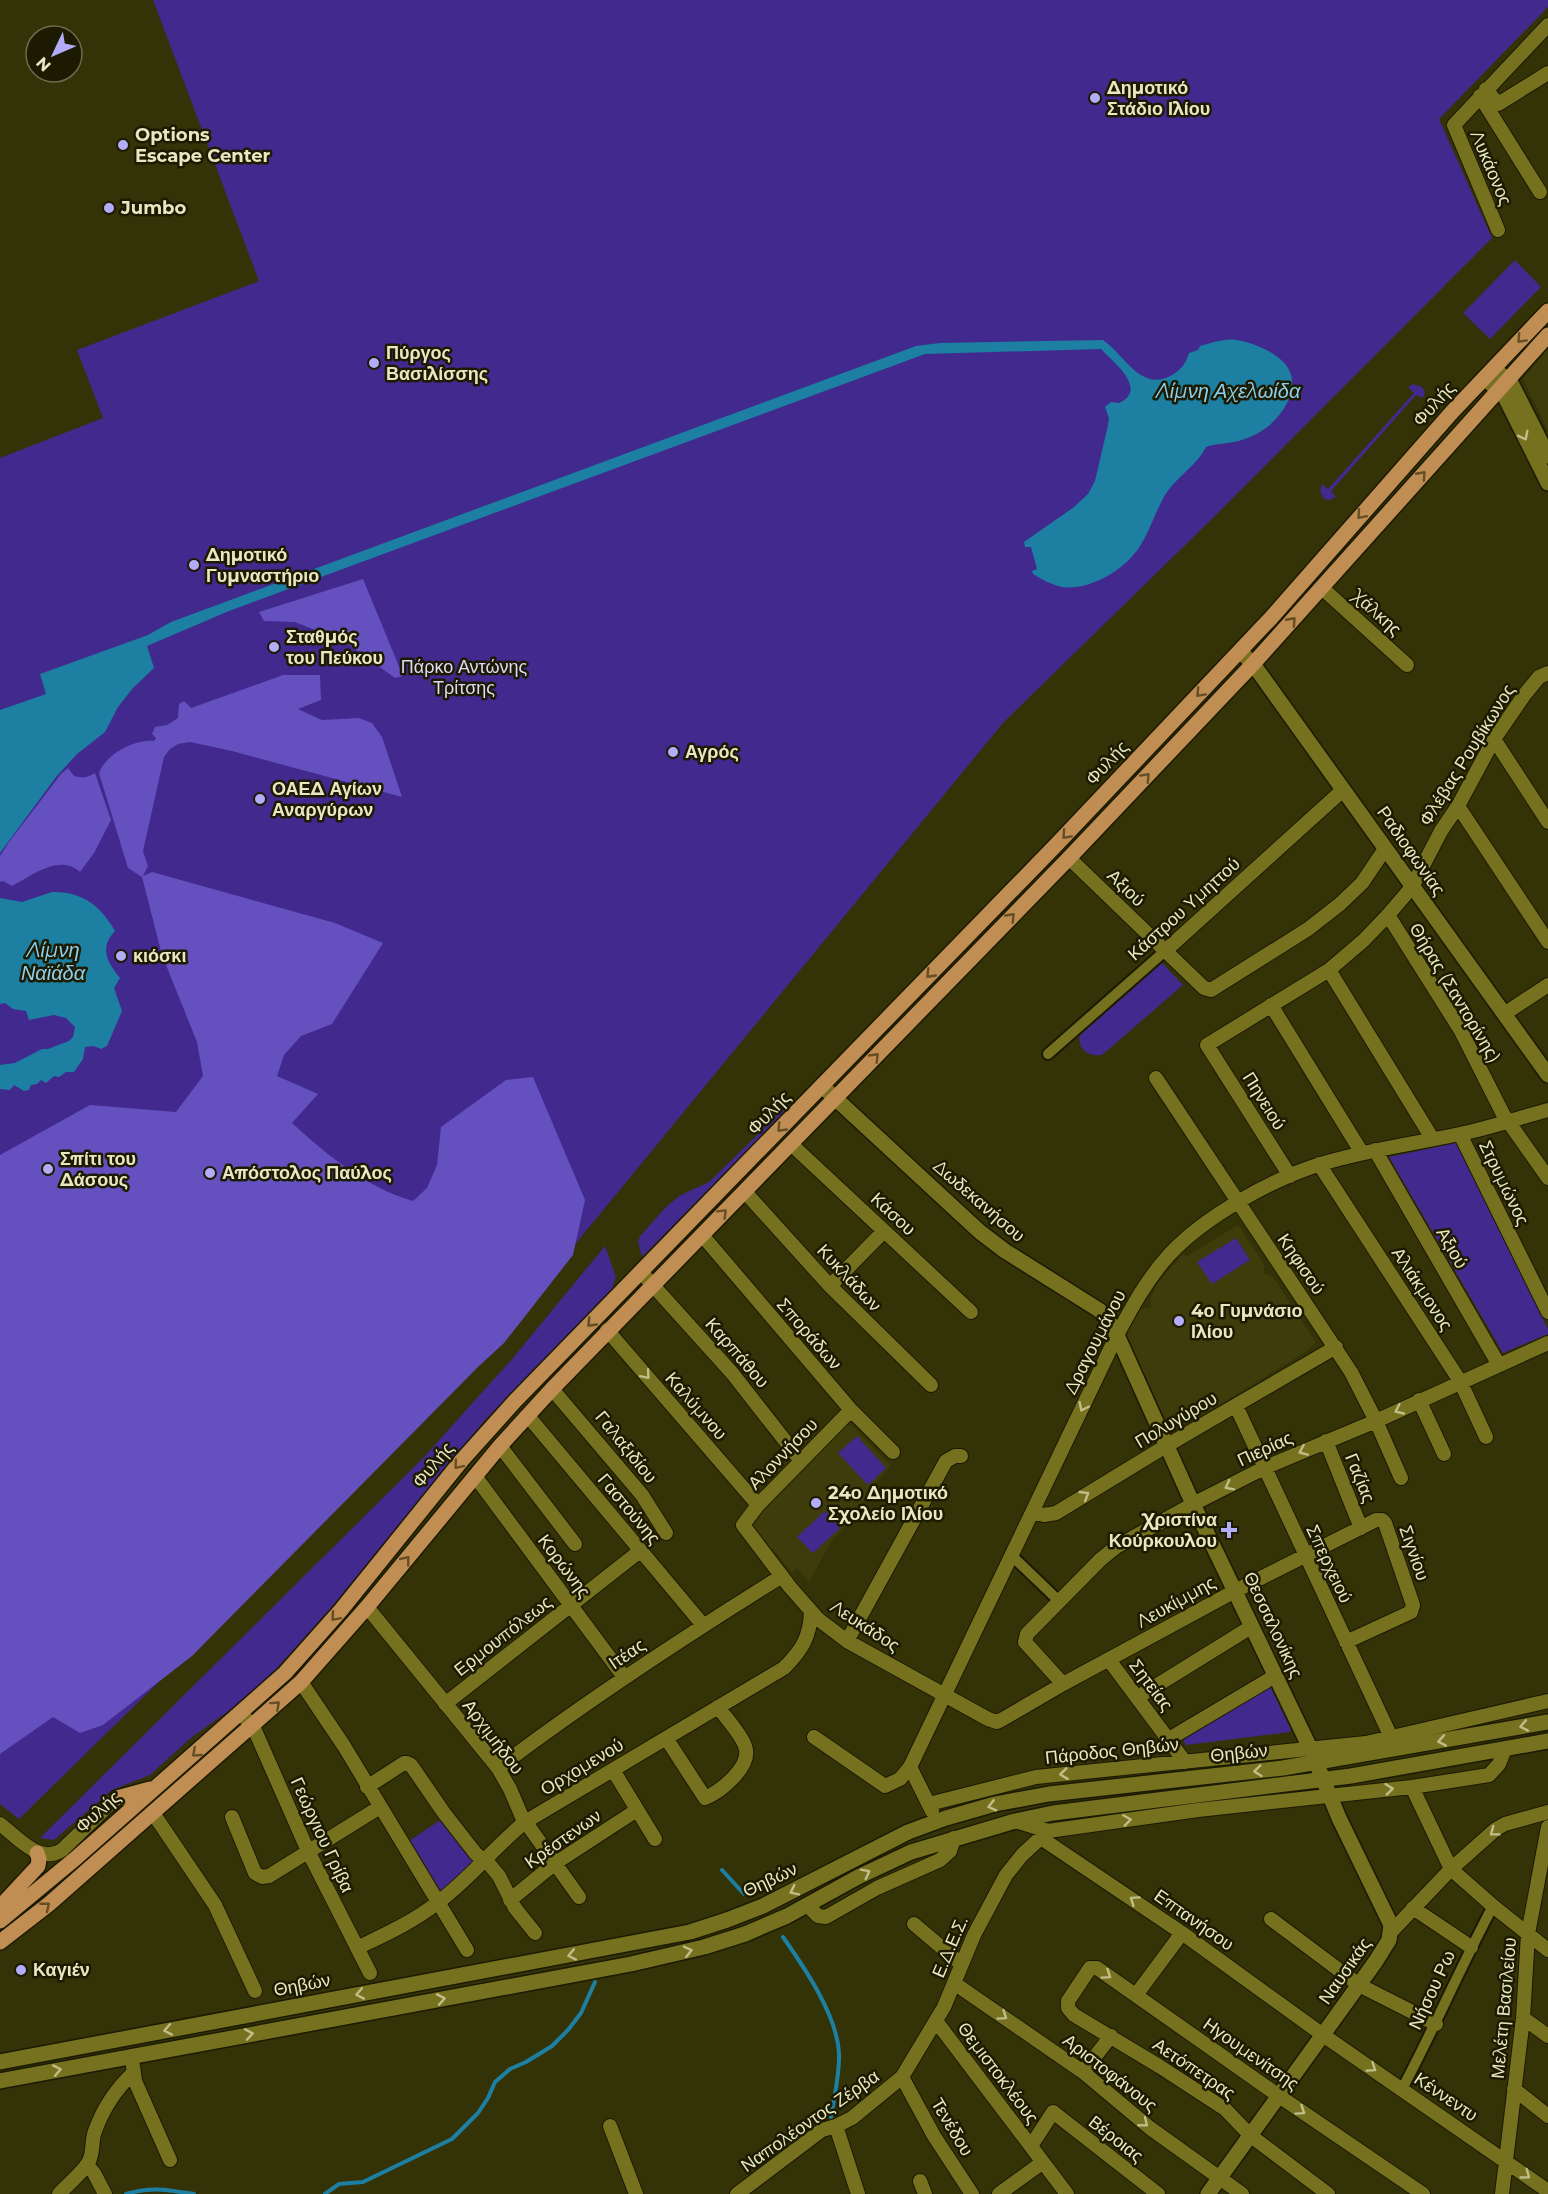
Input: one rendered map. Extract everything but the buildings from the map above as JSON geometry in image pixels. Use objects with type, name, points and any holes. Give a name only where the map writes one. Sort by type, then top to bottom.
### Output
[{"type":"main road","name":"Φυλής","points":[[0,1921],[285,1673],[334,1618],[462,1460],[515,1401],[1057,844],[1240,651],[1489,373],[1548,311]]},
{"type":"main road","name":"Φυλής","points":[[0,1942],[49,1904],[301,1682],[367,1607],[500,1446],[552,1389],[1069,858],[1253,664],[1548,335]]},
{"type":"main road","points":[[1489,373],[1503,386],[1505,397],[1548,483]]},
{"type":"main road","points":[[1503,386],[1512,385],[1543,438],[1548,456]]},
{"type":"main road","name":"Ραδιοφωνίας","points":[[1240,651],[1253,664],[1548,1075]]},
{"type":"main road","name":"Δωδεκανήσου","points":[[822,1086],[980,1232],[1010,1255],[1099,1310],[1107,1318],[1117,1335]]},
{"type":"main road","name":"Θεσσαλονίκης","points":[[1117,1335],[1193,1504],[1313,1756],[1339,1818],[1389,1918],[1391,1932]]},
{"type":"main road","name":"Θηβών","points":[[0,2062],[690,1932],[763,1906],[908,1832],[995,1804],[1548,1722]]},
{"type":"main road","name":"Θηβών","points":[[0,2081],[685,1952],[756,1930],[911,1852],[1015,1821],[1053,1813],[1323,1779],[1548,1741]]},
{"type":"main road","points":[[117,1798],[156,1787]]},
{"type":"main road","points":[[0,1907],[38,1866],[37,1853]]},
{"type":"main road","name":"Ναυσικάς","points":[[1208,2194],[1359,1985],[1385,1947],[1391,1932]]},
{"type":"street","points":[[1483,93],[1548,25]]},
{"type":"street","points":[[1509,66],[1526,86]]},
{"type":"street","points":[[1483,93],[1497,104],[1548,73]]},
{"type":"street","points":[[1483,93],[1540,192]]},
{"type":"street","name":"Λυκάονος","points":[[1483,93],[1457,121],[1454,128],[1498,230]]},
{"type":"street","name":"Χάλκης","points":[[1322,588],[1407,665]]},
{"type":"street","name":"Φλέβας Ρουβίκωνος","points":[[1207,1045],[1329,970],[1364,940],[1388,915],[1412,887],[1494,739],[1525,694],[1539,677],[1548,673]]},
{"type":"street","points":[[1494,739],[1548,822]]},
{"type":"street","name":"Κάστρου Υμηττού","points":[[1048,1054],[1343,790]]},
{"type":"street","points":[[1458,806],[1548,942]]},
{"type":"street","name":"Αξιού","points":[[1069,858],[1204,988],[1211,990],[1308,929],[1340,904],[1362,883],[1385,849]]},
{"type":"street","name":"Θήρας (Σαντορίνης)","points":[[1388,915],[1461,1031],[1508,1121],[1548,1178]]},
{"type":"street","points":[[1329,970],[1432,1138]]},
{"type":"street","points":[[1504,1014],[1548,985]]},
{"type":"street","name":"Αξιού","points":[[1271,1005],[1368,1151],[1499,1365]]},
{"type":"street","name":"Πηνειού","points":[[1207,1045],[1290,1176]]},
{"type":"street","name":"Κηφισού","points":[[1156,1078],[1237,1203],[1336,1347],[1363,1393],[1401,1478]]},
{"type":"street","name":"Δραγουμάνου","points":[[910,1767],[1117,1335],[1138,1297],[1170,1254],[1192,1234],[1237,1203],[1319,1164],[1368,1151],[1460,1134],[1548,1110]]},
{"type":"street","name":"Στρυμώνος","points":[[1460,1134],[1548,1312]]},
{"type":"street","name":"Κάσου","points":[[791,1144],[971,1312]]},
{"type":"street","name":"Αλιάκμονος","points":[[1319,1164],[1460,1381],[1486,1437]]},
{"type":"street","name":"Κυκλάδων","points":[[745,1192],[830,1286],[931,1385]]},
{"type":"street","points":[[830,1286],[884,1231]]},
{"type":"street","name":"Σποράδων","points":[[702,1235],[851,1410],[893,1452]]},
{"type":"street","name":"Καρπάθου","points":[[641,1272],[732,1373],[801,1461]]},
{"type":"street","name":"Καλύμνου","points":[[608,1330],[758,1505]]},
{"type":"street","name":"Πιερίας","points":[[1063,1684],[1025,1642],[1027,1634],[1101,1559],[1116,1548],[1193,1504],[1266,1467],[1376,1421],[1548,1343]]},
{"type":"street","name":"Πολυγύρου","points":[[1033,1512],[1044,1515],[1056,1513],[1336,1347]]},
{"type":"street","name":"Γαλαξιδίου","points":[[552,1389],[642,1495],[666,1533]]},
{"type":"street","points":[[1419,1400],[1444,1454]]},
{"type":"street","name":"Σπερχειού","points":[[1236,1406],[1390,1737]]},
{"type":"street","name":"Αλοννήσου","points":[[743,1526],[744,1521],[758,1505],[851,1410]]},
{"type":"street","name":"Γαστούνης","points":[[528,1416],[703,1625]]},
{"type":"street","name":"Γαζίας","points":[[1326,1441],[1361,1528]]},
{"type":"street","points":[[500,1446],[575,1544]]},
{"type":"street","points":[[842,1637],[946,1461],[955,1456],[961,1456]]},
{"type":"street","name":"Κορώνης","points":[[475,1476],[624,1677]]},
{"type":"street","name":"Λευκίμμης","points":[[997,1722],[1235,1591],[1376,1520]]},
{"type":"street","name":"Σιγνίου","points":[[1346,1642],[1404,1616],[1411,1612],[1413,1605],[1385,1523],[1382,1520],[1376,1520]]},
{"type":"street","name":"Λευκάδος","points":[[743,1526],[815,1615],[842,1637],[997,1722]]},
{"type":"street","name":"Ερμουπόλεως","points":[[445,1704],[640,1551]]},
{"type":"street","points":[[1011,1555],[1059,1601]]},
{"type":"street","name":"Ιτέας","points":[[498,1768],[557,1723],[624,1677],[782,1576]]},
{"type":"street","name":"Αρχιμήδου","points":[[367,1607],[498,1768],[525,1822],[579,1897]]},
{"type":"street","name":"Ορχομενού","points":[[357,1948],[406,1923],[438,1903],[525,1822],[773,1675],[789,1663],[803,1644],[811,1630],[815,1615]]},
{"type":"street","points":[[1138,1697],[1251,1627]]},
{"type":"street","name":"Σητείας","points":[[1109,1660],[1185,1762]]},
{"type":"street","points":[[1169,1739],[1275,1676]]},
{"type":"street","points":[[301,1682],[344,1746],[466,1950]]},
{"type":"street","name":"Πάροδος Θηβών","points":[[930,1804],[1036,1778],[1185,1762],[1313,1756],[1548,1701]]},
{"type":"street","points":[[666,1738],[705,1798],[727,1784],[742,1767],[746,1756],[746,1747],[718,1707]]},
{"type":"street","name":"Γεώργιου Γρίβα","points":[[241,1713],[253,1726],[308,1851],[370,1973]]},
{"type":"street","points":[[814,1737],[885,1786],[900,1779],[910,1767],[930,1804],[936,1822]]},
{"type":"street","points":[[1015,1821],[1044,1834],[1198,1810],[1412,1787],[1489,1775],[1499,1764],[1505,1749]]},
{"type":"street","points":[[367,1787],[407,1762],[411,1765],[444,1814],[476,1854],[499,1876],[510,1900],[535,1933]]},
{"type":"street","points":[[613,1770],[655,1839]]},
{"type":"street","points":[[1412,1787],[1451,1869],[1548,1950]]},
{"type":"street","points":[[0,1824],[37,1853],[51,1855],[60,1852],[117,1798],[125,1798],[130,1810]]},
{"type":"street","points":[[232,1817],[255,1873],[262,1877],[269,1876],[380,1807]]},
{"type":"street","points":[[101,1813],[130,1810],[145,1819],[215,1905],[255,1991]]},
{"type":"street","name":"Κρέστενων","points":[[510,1900],[554,1864],[637,1810]]},
{"type":"street","name":"Ναυσικάς","points":[[1391,1932],[1451,1869],[1496,1829],[1505,1824],[1548,1812]]},
{"type":"street","points":[[1015,1821],[1024,1833],[1026,1850]]},
{"type":"street","name":"Μελέτη Βασιλείου","points":[[1502,2194],[1523,2018],[1528,1935],[1545,1866],[1543,1845],[1548,1827]]},
{"type":"street","name":"Ε.Δ.Ε.Σ.","points":[[902,2077],[936,2021],[991,1901],[1012,1867],[1044,1834]]},
{"type":"street","name":"Επτανήσου","points":[[1044,1834],[1323,2035]]},
{"type":"street","name":"Νήσου Ρω","points":[[1402,2089],[1493,1906]]},
{"type":"street","points":[[1413,1908],[1471,1947]]},
{"type":"street","points":[[1271,1919],[1359,1985],[1436,2024]]},
{"type":"street","points":[[914,1924],[961,1964]]},
{"type":"street","points":[[1136,1995],[1182,1933]]},
{"type":"street","name":"Ηγουμενίτσης","points":[[1068,2001],[1090,1968],[1097,1968],[1423,2194]]},
{"type":"street","name":"Αριστοφάνους","points":[[954,1983],[1083,2072],[1150,2128],[1242,2194]]},
{"type":"street","name":"Αετόπετρας","points":[[1068,2001],[1068,2008],[1074,2015],[1225,2109],[1251,2136],[1328,2194]]},
{"type":"street","points":[[1523,2018],[1548,2036]]},
{"type":"street","name":"Θεμιστοκλέους","points":[[936,2021],[1066,2194]]},
{"type":"street","name":"Κέννεντυ","points":[[1323,2035],[1548,2191]]},
{"type":"street","points":[[1083,2072],[1111,2036]]},
{"type":"street","points":[[132,2055],[135,2081],[170,2160]]},
{"type":"street","points":[[59,2194],[87,2165],[95,2131],[106,2107],[133,2073]]},
{"type":"street","name":"Ναπολέοντος Ζέρβα","points":[[737,2194],[822,2130],[836,2126],[878,2099],[902,2077]]},
{"type":"street","name":"Τενέδου","points":[[902,2077],[934,2136],[972,2194]]},
{"type":"street","points":[[1514,2089],[1548,2116]]},
{"type":"street","name":"Βέροιας","points":[[1031,2146],[1053,2112],[1158,2194]]},
{"type":"street","points":[[610,2126],[636,2194]]},
{"type":"street","points":[[836,2126],[858,2194]]},
{"type":"street","points":[[999,2194],[1043,2162]]},
{"type":"street","points":[[87,2165],[105,2194]]},
{"type":"shaded area","points":[[1548,349],[1548,430],[1523,379]]},
{"type":"shaded area","points":[[363,579],[403,676],[395,678],[345,642],[295,622],[264,621],[259,612]]},
{"type":"shaded area","points":[[283,675],[320,675],[321,700],[298,709],[322,720],[359,718],[372,723],[382,737],[402,797],[232,751],[190,742],[178,744],[164,757],[143,851],[148,866],[143,876],[152,872],[335,923],[383,943],[332,1024],[301,1036],[284,1055],[277,1076],[318,1094],[292,1123],[348,1169],[380,1188],[413,1201],[427,1188],[437,1165],[441,1127],[506,1080],[533,1077],[585,1200],[573,1255],[504,1343],[192,1656],[103,1725],[80,1733],[53,1717],[0,1754],[0,1155],[90,1105],[176,1112],[203,1076],[197,1042],[162,955],[142,877],[128,868],[99,773],[108,760],[122,749],[138,742],[154,741],[156,738],[152,734],[155,727],[167,725],[178,718],[179,704],[184,701],[191,708]]},
{"type":"shaded area","points":[[68,768],[77,777],[87,777],[95,773],[111,820],[94,853],[80,872],[72,867],[55,865],[12,886],[3,881],[0,882],[0,856],[61,774]]},
{"type":"shaded area","name":"4ο Γυμνάσιο Ιλίου","points":[[1238,1225],[1264,1264],[1264,1274],[1273,1277],[1316,1342],[1307,1351],[1214,1408],[1171,1431],[1127,1341],[1127,1334],[1141,1309],[1151,1308],[1151,1297],[1158,1283],[1183,1254],[1186,1257]]},
{"type":"shaded area","name":"24ο Δημοτικό Σχολείο Ιλίου","points":[[847,1425],[852,1425],[891,1466],[870,1489],[854,1517],[831,1542],[809,1582],[797,1568],[792,1573],[774,1550],[764,1547],[754,1528],[753,1520]]},
{"type":"green space","name":"Πάρκο Αντώνης Τρίτσης","points":[[153,0],[1548,0],[1548,7],[1439,119],[1492,238],[1218,513],[1003,723],[499,1337],[363,1482],[19,1819],[0,1804],[0,458],[103,418],[77,350],[259,281]]},
{"type":"green space","points":[[1515,260],[1541,287],[1490,339],[1463,313]]},
{"type":"green space","points":[[1413,384],[1422,387],[1425,392],[1423,398],[1416,395],[1331,491],[1336,497],[1330,500],[1324,499],[1320,491],[1322,484],[1328,489],[1414,393],[1408,387]]},
{"type":"green space","points":[[1162,963],[1183,985],[1102,1055],[1093,1055],[1085,1051],[1080,1045],[1080,1035]]},
{"type":"green space","points":[[788,1105],[791,1106],[643,1256],[638,1241],[666,1207],[679,1196],[709,1182]]},
{"type":"green space","points":[[1456,1143],[1548,1329],[1548,1334],[1503,1353],[1389,1157]]},
{"type":"green space","points":[[1236,1238],[1250,1260],[1212,1284],[1197,1262]]},
{"type":"green space","points":[[605,1246],[616,1277],[611,1291],[484,1421],[330,1609],[268,1678],[245,1699],[192,1737],[150,1775],[112,1790],[54,1840],[40,1838],[424,1457],[513,1358]]},
{"type":"green space","points":[[857,1436],[886,1468],[868,1485],[838,1453]]},
{"type":"green space","points":[[825,1511],[840,1528],[813,1553],[797,1537]]},
{"type":"green space","points":[[1270,1686],[1291,1730],[1289,1732],[1186,1745],[1183,1739]]},
{"type":"green space","points":[[442,1819],[475,1863],[441,1896],[407,1846],[409,1841]]},
{"type":"water","name":"Λίμνη Αχελωίδα","points":[[1103,340],[1134,370],[1151,379],[1161,379],[1175,373],[1183,366],[1189,353],[1198,350],[1200,346],[1218,341],[1236,340],[1275,355],[1287,366],[1292,380],[1287,403],[1278,417],[1266,428],[1243,439],[1206,447],[1198,459],[1167,492],[1134,555],[1106,577],[1084,586],[1062,587],[1051,583],[1033,574],[1032,571],[1037,569],[1031,547],[1025,547],[1024,542],[1074,507],[1088,494],[1095,481],[1108,425],[1109,418],[1105,407],[1111,402],[1119,403],[1127,397],[1131,390],[1130,383],[1120,368],[1101,349],[925,354],[229,611],[147,646],[154,668],[133,688],[118,707],[105,732],[77,754],[56,777],[0,853],[0,710],[46,694],[40,674],[148,635],[171,622],[916,346],[940,343]]},
{"type":"water","name":"Λίμνη Ναϊάδα","points":[[52,892],[63,892],[81,897],[97,907],[110,922],[115,931],[106,949],[108,961],[120,978],[114,988],[122,1011],[107,1046],[101,1049],[94,1046],[85,1047],[83,1059],[74,1072],[66,1072],[59,1077],[54,1076],[46,1083],[41,1080],[31,1085],[29,1090],[24,1091],[14,1085],[10,1090],[0,1089],[0,1065],[15,1063],[42,1049],[69,1041],[73,1037],[75,1027],[66,1018],[54,1015],[29,1020],[26,1011],[13,1009],[5,1003],[0,1004],[0,898],[22,902]]},
{"type":"waterway","points":[[722,1870],[744,1894]]},
{"type":"waterway","points":[[783,1937],[818,1992],[837,2038],[839,2069],[831,2117]]},
{"type":"waterway","points":[[325,2194],[339,2184],[363,2182],[452,2139],[478,2113],[495,2082],[510,2069],[552,2046],[568,2030],[581,2013],[595,1982]]},
{"type":"waterway","points":[[126,2194],[152,2189],[194,2194]]},
{"type":"place","name":"Δημοτικό Στάδιο Ιλίου","points":[[1095,98]]},
{"type":"place","name":"Options Escape Center","points":[[123,145]]},
{"type":"place","name":"Jumbo","points":[[109,208]]},
{"type":"place","name":"Πύργος Βασιλίσσης","points":[[374,363]]},
{"type":"place","name":"Δημοτικό Γυμναστήριο","points":[[194,565]]},
{"type":"place","name":"Σταθμός του Πεύκου","points":[[274,647]]},
{"type":"place","name":"Αγρός","points":[[673,752]]},
{"type":"place","name":"ΟΑΕΔ Αγίων Αναργύρων","points":[[260,799]]},
{"type":"place","name":"κιόσκι","points":[[121,956]]},
{"type":"place","name":"Σπίτι του Δάσους","points":[[48,1169]]},
{"type":"place","name":"Απόστολος Παύλος","points":[[210,1173]]},
{"type":"place","name":"4ο Γυμνάσιο Ιλίου","points":[[1179,1321]]},
{"type":"place","name":"24ο Δημοτικό Σχολείο Ιλίου","points":[[816,1503]]},
{"type":"place","name":"Χριστίνα Κούρκουλου","points":[[1229,1530]]},
{"type":"place","name":"Καγιέν","points":[[21,1970]]}]
